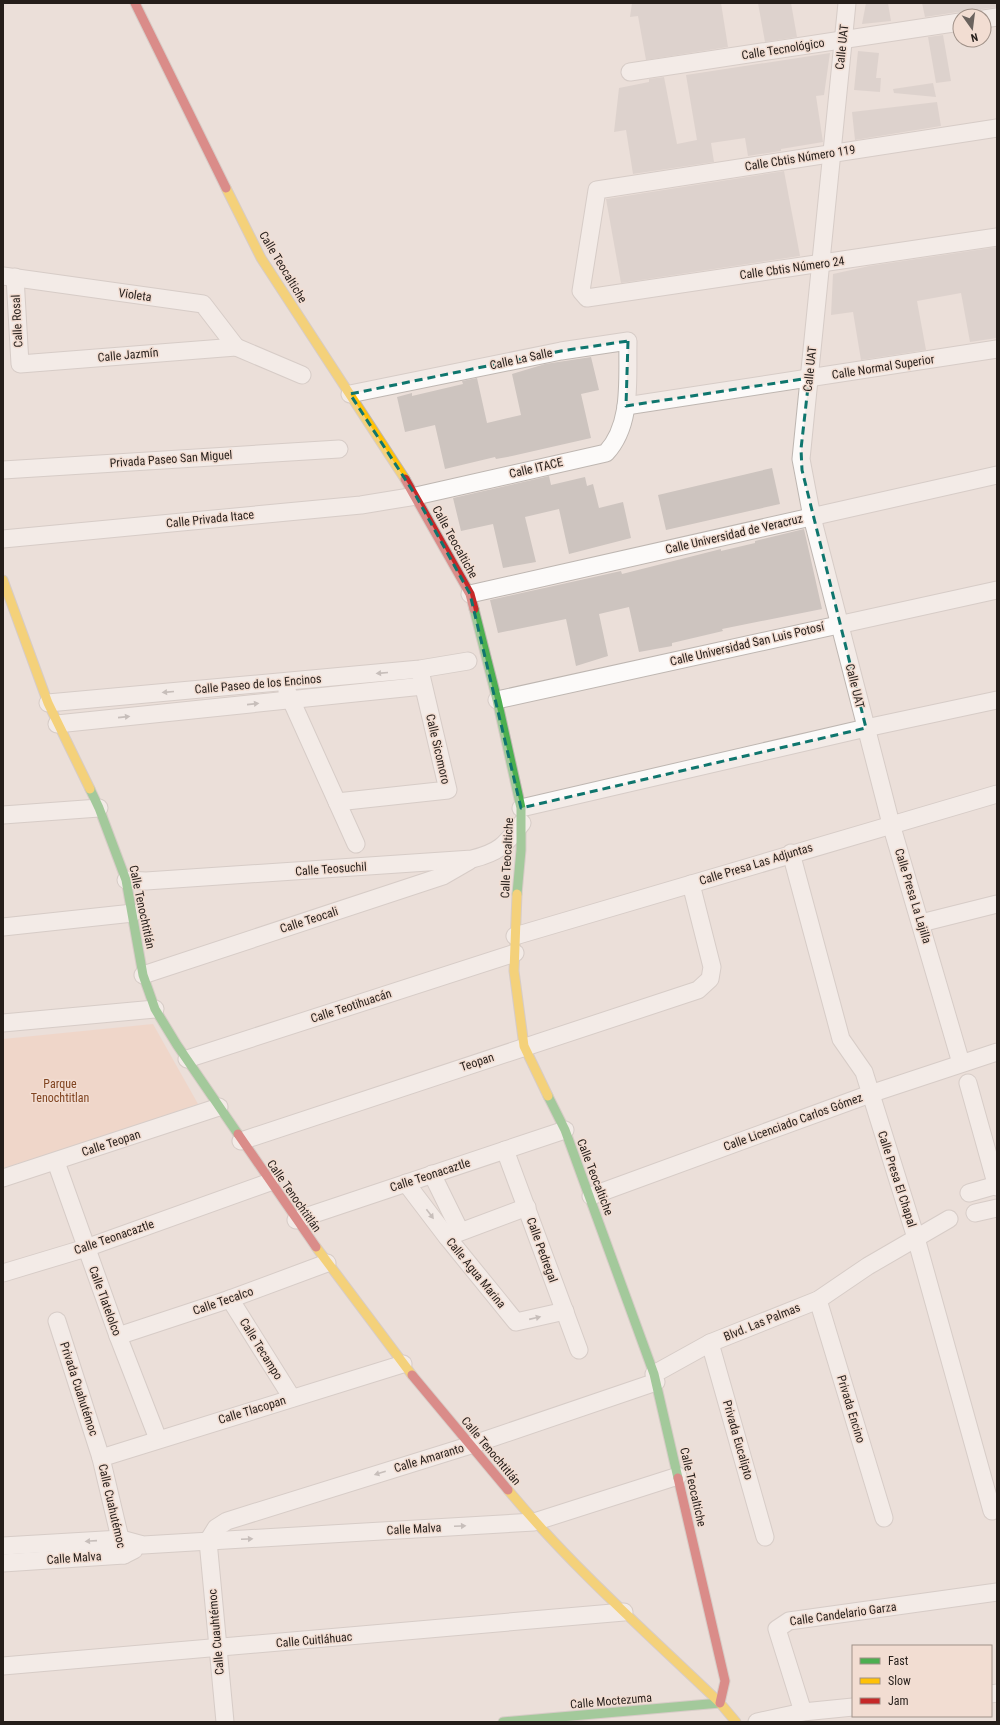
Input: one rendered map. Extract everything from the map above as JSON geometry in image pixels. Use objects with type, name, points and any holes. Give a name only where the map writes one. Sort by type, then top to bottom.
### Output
[{"type":"street","name":"Calle Teocaltiche","points":[[135,3],[261,258],[416,496],[470,594],[497,700],[522,816],[514,971],[524,1046],[565,1130],[655,1378],[725,1681],[720,1703]]},
{"type":"street","name":"Calle UAT","points":[[847,3],[800,460],[812,517],[866,728]]},
{"type":"street","name":"Calle Tecnológico","points":[[630,72],[952,23]]},
{"type":"street","name":"Calle Cbtis Número 119","points":[[586,298],[581,290],[597,190],[602,188],[997,128]]},
{"type":"street","name":"Calle Cbtis Número 24","points":[[586,298],[997,237]]},
{"type":"street","name":"Violeta","points":[[9,277],[203,304],[236,347]]},
{"type":"street","name":"Calle Rosal","points":[[9,277],[20,364]]},
{"type":"street","name":"Calle La Salle","points":[[350,394],[561,351],[628,341],[626,406]]},
{"type":"street","name":"Calle Jazmín","points":[[20,364],[236,347]]},
{"type":"street","points":[[236,347],[302,375]]},
{"type":"street","name":"Calle Normal Superior","points":[[626,406],[997,349]]},
{"type":"street","name":"Calle ITACE","points":[[416,496],[606,453],[615,443],[624,419],[626,406]]},
{"type":"street","name":"Privada Paseo San Miguel","points":[[3,470],[339,449]]},
{"type":"street","name":"Calle Universidad de Veracruz","points":[[470,594],[997,475]]},
{"type":"street","name":"Calle Privada Itace","points":[[3,539],[361,505],[416,496]]},
{"type":"street","name":"Calle Tenochtitlán","points":[[3,580],[57,724],[99,808],[126,880],[143,975],[155,1009],[186,1059],[241,1141],[327,1263],[404,1364],[534,1522],[624,1612],[720,1703],[736,1722]]},
{"type":"street","name":"Calle Universidad San Luis Potosí","points":[[497,700],[997,590]]},
{"type":"street","name":"Calle Paseo de los Encinos","points":[[48,702],[420,669],[468,661]]},
{"type":"street","name":"Calle Sicomoro","points":[[337,802],[448,790],[420,669]]},
{"type":"street","points":[[282,682],[356,844]]},
{"type":"street","name":"Calle Paseo de los Encinos","points":[[57,724],[423,686]]},
{"type":"street","points":[[101,698],[103,719]]},
{"type":"street","points":[[522,816],[866,728],[997,700]]},
{"type":"street","name":"Calle Presa La Lajilla","points":[[866,728],[891,824],[961,1063]]},
{"type":"street","name":"Calle Presa Las Adjuntas","points":[[515,936],[791,853],[997,794]]},
{"type":"street","points":[[3,815],[99,808]]},
{"type":"street","name":"Calle Teosuchil","points":[[126,880],[146,881],[472,859],[492,854],[508,841],[522,816]]},
{"type":"street","name":"Calle Presa El Chapal","points":[[791,853],[841,1039],[864,1072],[916,1238],[992,1511]]},
{"type":"street","name":"Calle Teocali","points":[[143,975],[443,876],[472,859]]},
{"type":"street","name":"Teopan","points":[[241,1141],[524,1046],[698,990],[710,979],[712,967],[691,884]]},
{"type":"street","points":[[921,923],[997,904]]},
{"type":"street","points":[[3,927],[133,913]]},
{"type":"street","name":"Calle Teotihuacán","points":[[186,1059],[515,953]]},
{"type":"street","points":[[3,1023],[155,1009]]},
{"type":"street","name":"Calle Licenciado Carlos Gómez","points":[[590,1196],[870,1094],[997,1052]]},
{"type":"street","points":[[968,1084],[997,1186],[969,1193]]},
{"type":"street","name":"Calle Teopan","points":[[3,1178],[219,1108]]},
{"type":"street","name":"Calle Teonacaztle","points":[[296,1220],[565,1130]]},
{"type":"street","name":"Calle Pedregal","points":[[505,1150],[579,1350]]},
{"type":"street","name":"Calle Tlatelolco","points":[[56,1162],[118,1336],[158,1439]]},
{"type":"street","points":[[432,1174],[454,1234],[526,1207]]},
{"type":"street","name":"Calle Teonacaztle","points":[[3,1273],[86,1248],[270,1182]]},
{"type":"street","name":"Calle Agua Marina","points":[[406,1183],[454,1234],[516,1322],[565,1311]]},
{"type":"street","points":[[974,1213],[997,1208]]},
{"type":"street","name":"Blvd. Las Palmas","points":[[655,1378],[710,1343],[818,1300],[868,1266],[949,1219]]},
{"type":"street","name":"Calle Tecalco","points":[[118,1336],[230,1300],[327,1263]]},
{"type":"street","name":"Calle Tecampo","points":[[230,1300],[292,1398]]},
{"type":"street","name":"Privada Encino","points":[[818,1300],[884,1518]]},
{"type":"street","name":"Privada Cuahutémoc","points":[[57,1321],[101,1458]]},
{"type":"street","name":"Privada Eucalipto","points":[[710,1343],[765,1537]]},
{"type":"street","name":"Calle Tlacopan","points":[[101,1458],[158,1439],[404,1364]]},
{"type":"street","name":"Calle Amaranto","points":[[208,1541],[216,1528],[227,1521],[471,1445],[655,1378]]},
{"type":"street","name":"Calle Cuahutémoc","points":[[101,1458],[122,1547]]},
{"type":"street","name":"Calle Malva","points":[[3,1562],[143,1545],[534,1522],[678,1476]]},
{"type":"street","name":"Calle Cuauhtémoc","points":[[208,1541],[225,1722]]},
{"type":"street","name":"Calle Malva","points":[[3,1546],[122,1547]]},
{"type":"street","name":"Calle Candelario Garza","points":[[803,1712],[777,1629],[782,1624],[789,1621],[997,1592]]},
{"type":"street","name":"Calle Cuitláhuac","points":[[3,1666],[624,1612]]},
{"type":"street","name":"Calle Moctezuma","points":[[503,1722],[720,1703]]},
{"type":"street","points":[[757,1722],[803,1712],[852,1707]]},
{"type":"highlighted area","points":[[628,341],[626,406],[809,378],[801,449],[802,470],[866,728],[521,808],[470,594],[416,496],[350,394],[561,351]]},
{"type":"green space","name":"Parque Tenochtitlan","points":[[153,1024],[198,1104],[83,1144],[3,1168],[3,1039]]},
{"type":"building","points":[[632,3],[721,3],[728,47],[646,60],[638,16],[630,17]]},
{"type":"building","points":[[758,3],[791,3],[797,37],[765,42]]},
{"type":"building","points":[[866,3],[888,3],[891,21],[862,24]]},
{"type":"building","points":[[922,3],[996,3],[997,7],[952,8],[952,13],[925,17]]},
{"type":"building","points":[[943,35],[951,81],[936,83],[928,37]]},
{"type":"building","points":[[858,51],[879,53],[876,78],[881,78],[880,92],[854,90]]},
{"type":"building","points":[[830,53],[824,95],[816,96],[823,142],[748,156],[745,138],[711,143],[714,162],[633,174],[626,130],[614,132],[619,88],[649,82],[649,79],[664,77],[677,144],[697,140],[686,75]]},
{"type":"building","points":[[933,83],[936,97],[894,93],[893,89]]},
{"type":"building","points":[[937,102],[941,126],[855,140],[852,112]]},
{"type":"building","points":[[784,171],[800,256],[621,283],[606,199]]},
{"type":"building","points":[[997,247],[997,338],[970,342],[961,293],[917,301],[926,350],[861,360],[853,312],[831,315],[833,274],[869,266]]},
{"type":"building","points":[[591,357],[599,390],[581,394],[591,438],[512,456],[496,459],[495,457],[445,469],[435,425],[405,432],[397,397],[412,393],[412,396],[463,384],[462,381],[477,378],[487,423],[521,415],[512,374],[545,364]]},
{"type":"building","points":[[772,468],[780,504],[666,530],[658,495]]},
{"type":"building","points":[[549,476],[551,485],[585,477],[587,486],[593,484],[599,508],[623,502],[631,538],[569,554],[559,509],[525,517],[536,562],[503,568],[493,524],[461,531],[453,498]]},
{"type":"building","points":[[804,529],[822,609],[722,629],[723,631],[672,643],[672,646],[639,652],[629,607],[599,614],[608,656],[576,666],[566,619],[498,633],[490,600],[621,571],[622,574],[721,549],[721,551],[755,543],[755,541]]},
{"type":"traffic: fast","points":[[474,609],[497,700],[521,808],[521,850],[517,894]]},
{"type":"traffic: fast","points":[[90,789],[99,808],[126,880],[143,975],[155,1009],[177,1045],[238,1134]]},
{"type":"traffic: fast","points":[[548,1096],[565,1130],[654,1374],[678,1478]]},
{"type":"traffic: fast","points":[[503,1722],[720,1703]]},
{"type":"traffic: slow","points":[[226,188],[261,258],[405,479]]},
{"type":"traffic: slow","points":[[3,580],[48,703],[90,789]]},
{"type":"traffic: slow","points":[[517,894],[514,971],[524,1046],[548,1096]]},
{"type":"traffic: slow","points":[[316,1247],[412,1375]]},
{"type":"traffic: slow","points":[[508,1490],[584,1573],[720,1703],[736,1722]]},
{"type":"traffic: jam","points":[[135,3],[226,188]]},
{"type":"traffic: jam","points":[[405,479],[470,594],[474,609]]},
{"type":"traffic: jam","points":[[238,1134],[316,1247]]},
{"type":"traffic: jam","points":[[412,1375],[508,1490]]},
{"type":"traffic: jam","points":[[678,1478],[725,1681],[720,1703]]}]
